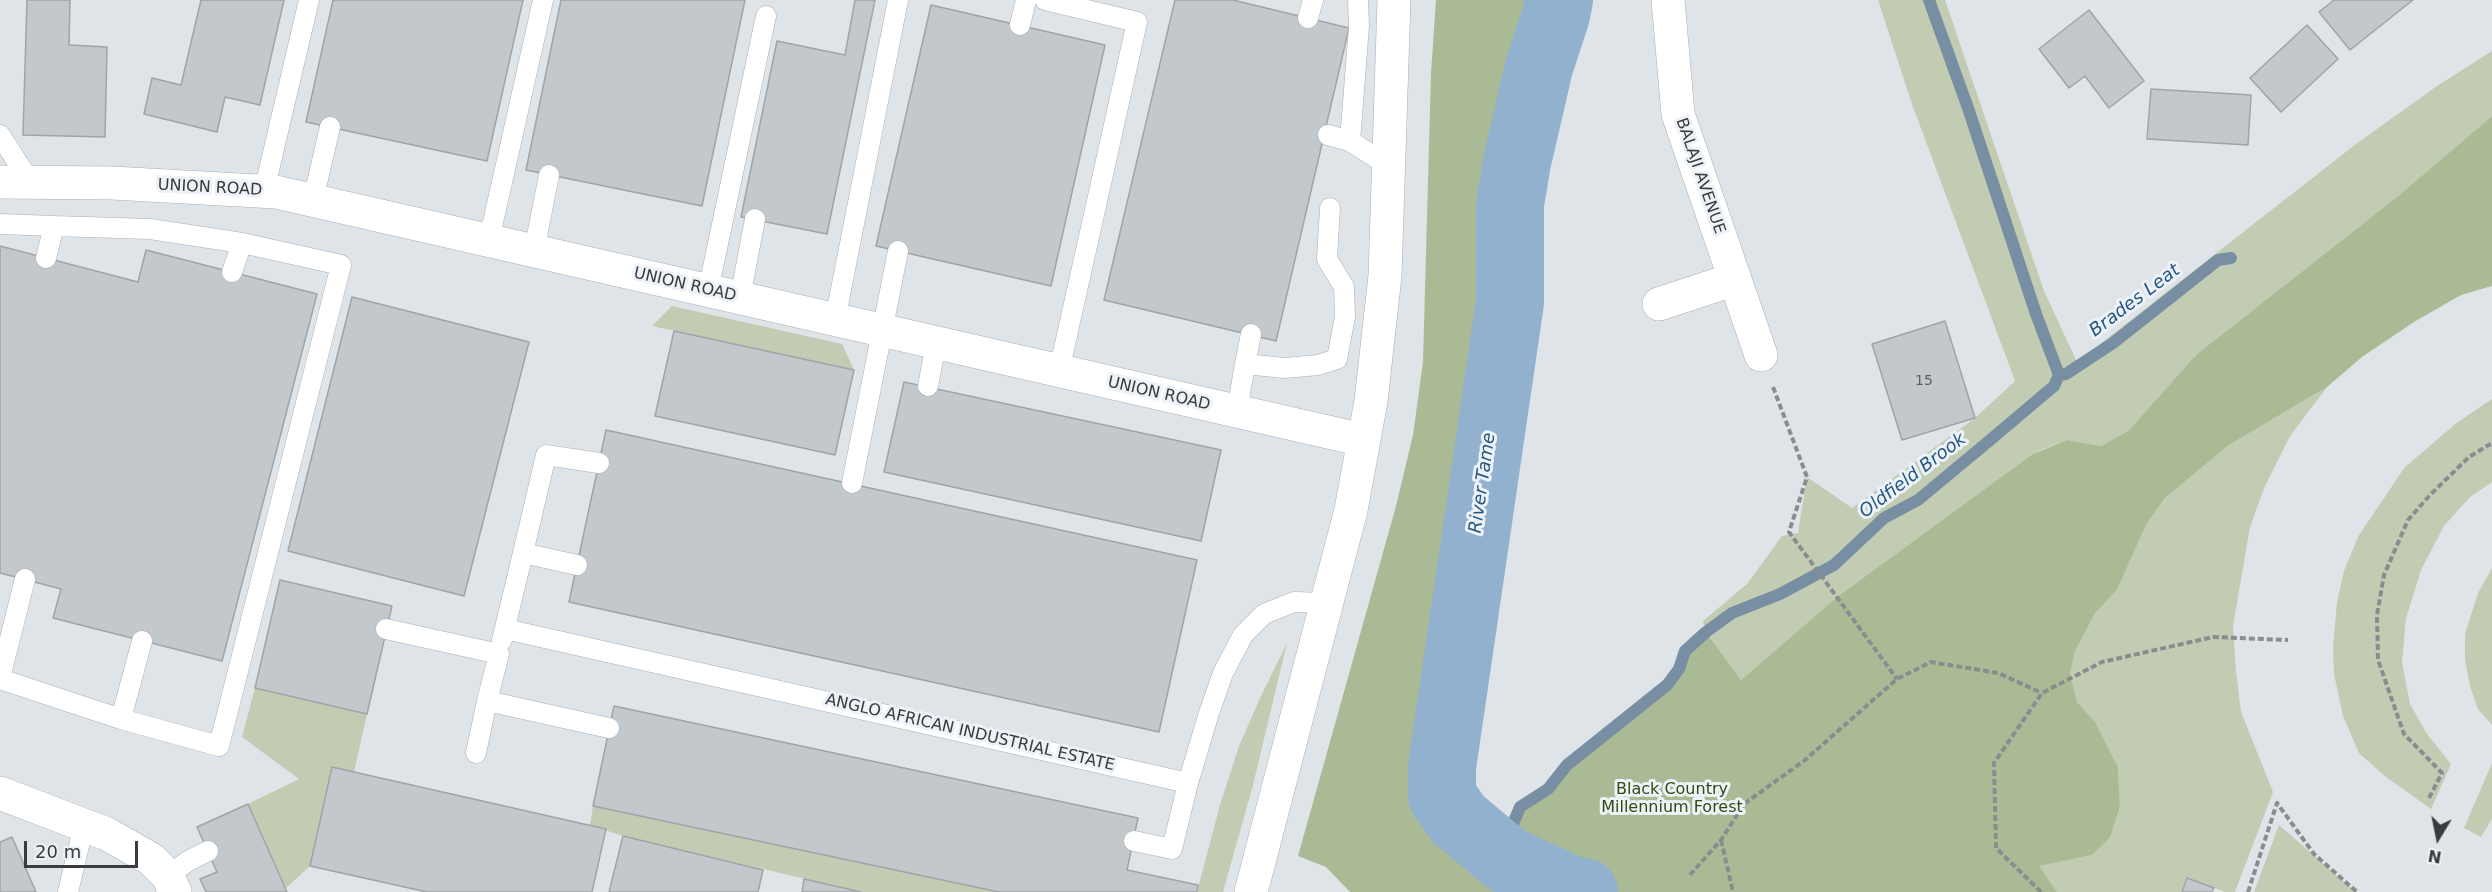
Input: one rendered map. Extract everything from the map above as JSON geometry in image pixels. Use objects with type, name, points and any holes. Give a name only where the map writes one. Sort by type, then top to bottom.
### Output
[{"type":"street","points":[[1251,892],[1351,510],[1371,401],[1385,276],[1394,0]]},
{"type":"street","name":"BALAJI AVENUE","points":[[1668,0],[1678,114],[1761,355]]},
{"type":"street","name":"UNION ROAD","points":[[15,182],[160,185],[264,191],[313,200],[1363,440]]},
{"type":"street","points":[[1659,304],[1735,279]]},
{"type":"street","points":[[0,793],[107,834],[151,859],[171,884]]},
{"type":"lane","points":[[264,191],[309,0]]},
{"type":"lane","points":[[489,240],[543,0]]},
{"type":"lane","points":[[835,320],[898,0]]},
{"type":"lane","points":[[1020,25],[1026,0]]},
{"type":"lane","points":[[1045,0],[1137,22],[1059,371]]},
{"type":"lane","points":[[1350,141],[1359,26],[1358,0]]},
{"type":"lane","points":[[708,291],[766,16]]},
{"type":"lane","points":[[313,200],[330,127]]},
{"type":"lane","points":[[0,135],[15,182]]},
{"type":"lane","points":[[1328,135],[1350,141],[1389,166]]},
{"type":"lane","points":[[534,251],[549,175]]},
{"type":"lane","points":[[1245,364],[1285,368],[1318,365],[1337,359],[1345,317],[1344,287],[1327,259],[1330,208]]},
{"type":"lane","points":[[740,298],[755,219]]},
{"type":"lane","points":[[0,224],[150,229],[242,243],[341,265],[219,746],[121,719],[0,678],[25,579]]},
{"type":"lane","points":[[46,258],[54,226]]},
{"type":"lane","points":[[232,272],[242,243]]},
{"type":"lane","points":[[852,483],[898,251]]},
{"type":"lane","points":[[1237,411],[1251,334]]},
{"type":"lane","points":[[928,386],[936,344]]},
{"type":"lane","points":[[476,753],[486,701],[546,454],[599,463]]},
{"type":"lane","points":[[523,553],[577,565]]},
{"type":"lane","points":[[1134,841],[1172,849],[1188,783],[1209,713],[1223,674],[1243,635],[1264,614],[1294,603],[1326,603]]},
{"type":"lane","points":[[386,629],[499,654]]},
{"type":"lane","name":"ANGLO AFRICAN INDUSTRIAL ESTATE","points":[[505,629],[1188,783]]},
{"type":"lane","points":[[121,719],[142,641]]},
{"type":"lane","points":[[486,701],[609,728]]},
{"type":"lane","points":[[68,892],[84,825]]},
{"type":"lane","points":[[171,884],[188,861],[208,851]]},
{"type":"path","points":[[1761,355],[1807,477],[1789,532],[1897,679]]},
{"type":"path","points":[[2429,798],[2442,773],[2404,734],[2378,660],[2378,615],[2384,575],[2408,520],[2469,457],[2492,443]]},
{"type":"path","points":[[2041,892],[1996,848],[1994,763],[2042,693],[2102,662],[2213,637],[2288,640]]},
{"type":"path","points":[[1690,874],[1721,840],[1744,804],[1805,760],[1897,679],[1931,662],[1998,673],[2042,693]]},
{"type":"path","points":[[2248,892],[2277,803],[2314,854],[2357,892]]},
{"type":"path","points":[[1721,840],[1733,892]]},
{"type":"green space","name":"Black Country Millennium Forest","points":[[1436,0],[1559,0],[1539,67],[1517,162],[1510,204],[1510,302],[1442,767],[1442,796],[1458,819],[1506,860],[1510,831],[1520,807],[1548,789],[1567,765],[1667,685],[1679,669],[1685,651],[1706,632],[1741,680],[1837,597],[2033,454],[2067,440],[2101,446],[2128,431],[2197,354],[2397,197],[2492,116],[2492,286],[2461,295],[2414,322],[2362,357],[2327,387],[2229,445],[2165,498],[2146,525],[2117,590],[2096,612],[2075,651],[2070,674],[2077,702],[2096,723],[2118,767],[2120,807],[2110,838],[2092,855],[2039,866],[2057,892],[1350,892],[1326,867],[1298,856],[1396,506],[1413,435],[1423,362],[1431,73]]},
{"type":"green space","points":[[1878,0],[1945,0],[2044,291],[2077,362],[2356,144],[2437,86],[2492,51],[2492,116],[2397,197],[2197,354],[2128,431],[2101,446],[2067,440],[2038,451],[1837,597],[1741,680],[1706,632],[1703,621],[1747,584],[1782,536],[1798,533],[1807,477],[1852,508],[1975,418],[2015,381],[1912,104]]},
{"type":"green space","points":[[672,306],[842,344],[854,370],[652,326]]},
{"type":"green space","points":[[2327,387],[2290,436],[2264,488],[2250,527],[2233,626],[2236,671],[2241,712],[2273,792],[2235,892],[2225,892],[2188,878],[2182,892],[2057,892],[2038,866],[2092,855],[2110,838],[2120,807],[2118,767],[2096,723],[2077,702],[2070,674],[2075,651],[2096,612],[2117,590],[2146,525],[2165,498],[2229,445]]},
{"type":"green space","points":[[2492,399],[2492,482],[2470,497],[2444,526],[2421,570],[2406,618],[2402,662],[2410,704],[2427,734],[2451,764],[2431,809],[2386,777],[2359,753],[2343,716],[2334,674],[2333,647],[2337,602],[2344,571],[2359,535],[2405,467],[2458,422]]},
{"type":"green space","points":[[2492,568],[2492,725],[2478,709],[2470,686],[2465,660],[2465,634],[2478,593]]},
{"type":"green space","points":[[1287,643],[1253,785],[1223,892],[1197,892],[1220,805],[1239,746]]},
{"type":"green space","points":[[255,688],[367,714],[354,772],[333,767],[310,866],[286,888],[248,804],[299,779],[242,737]]},
{"type":"green space","points":[[2492,763],[2492,819],[2481,837],[2464,828]]},
{"type":"green space","points":[[593,806],[1018,892],[861,892],[623,836],[590,825]]},
{"type":"green space","points":[[2279,825],[2345,883],[2357,892],[2254,892]]},
{"type":"building","points":[[27,0],[70,0],[69,45],[107,47],[105,137],[23,135]]},
{"type":"building","points":[[201,0],[284,0],[260,105],[225,97],[217,132],[144,114],[152,78],[181,85]]},
{"type":"building","points":[[333,0],[523,0],[487,161],[306,122]]},
{"type":"building","points":[[561,0],[745,0],[702,206],[526,170]]},
{"type":"building","points":[[855,0],[875,0],[827,234],[741,217],[777,41],[845,55]]},
{"type":"building","points":[[1175,0],[1233,0],[1349,28],[1276,341],[1104,300]]},
{"type":"building","points":[[2334,0],[2413,0],[2350,50],[2319,12]]},
{"type":"building","points":[[931,5],[1105,45],[1051,286],[876,246]]},
{"type":"building","points":[[2089,10],[2144,81],[2109,108],[2085,76],[2069,88],[2039,49]]},
{"type":"building","points":[[2307,25],[2338,59],[2281,112],[2250,78]]},
{"type":"building","points":[[2151,89],[2251,95],[2248,145],[2147,139]]},
{"type":"building","points":[[0,246],[138,282],[146,250],[317,294],[222,661],[53,618],[61,589],[0,573]]},
{"type":"building","points":[[352,297],[529,342],[464,596],[288,551]]},
{"type":"building","points":[[1945,321],[1975,418],[1902,440],[1872,344]]},
{"type":"building","points":[[674,331],[854,370],[835,455],[655,416]]},
{"type":"building","points":[[904,382],[1221,450],[1201,541],[884,472]]},
{"type":"building","points":[[606,430],[1197,560],[1159,732],[569,602]]},
{"type":"building","points":[[280,580],[392,606],[367,714],[255,688]]},
{"type":"building","points":[[614,706],[1138,818],[1127,870],[1198,885],[1197,892],[999,892],[593,806]]},
{"type":"building","points":[[332,767],[606,829],[592,892],[427,892],[310,866]]},
{"type":"building","points":[[248,804],[287,892],[206,892],[200,879],[217,872],[197,827]]},
{"type":"building","points":[[623,836],[763,870],[758,892],[609,892]]},
{"type":"building","points":[[12,837],[36,892],[0,892],[0,842]]},
{"type":"building","points":[[2187,878],[2214,888],[2212,892],[2182,892]]},
{"type":"building","points":[[804,879],[861,892],[802,892]]},
{"type":"waterway","name":"River Tame","points":[[1559,0],[1539,67],[1517,162],[1510,204],[1510,302],[1442,767],[1442,796],[1458,819],[1507,860],[1574,891],[1584,892]]},
{"type":"waterway","name":"Oldfield Brook","points":[[1507,860],[1510,831],[1520,807],[1548,789],[1567,765],[1667,685],[1679,669],[1685,651],[1706,632],[1732,613],[1780,594],[1834,565],[1884,518],[1918,500],[2054,386],[2059,375],[1929,0]]},
{"type":"waterway","name":"Brades Leat","points":[[2059,375],[2066,374],[2113,343],[2218,260],[2231,258]]}]
